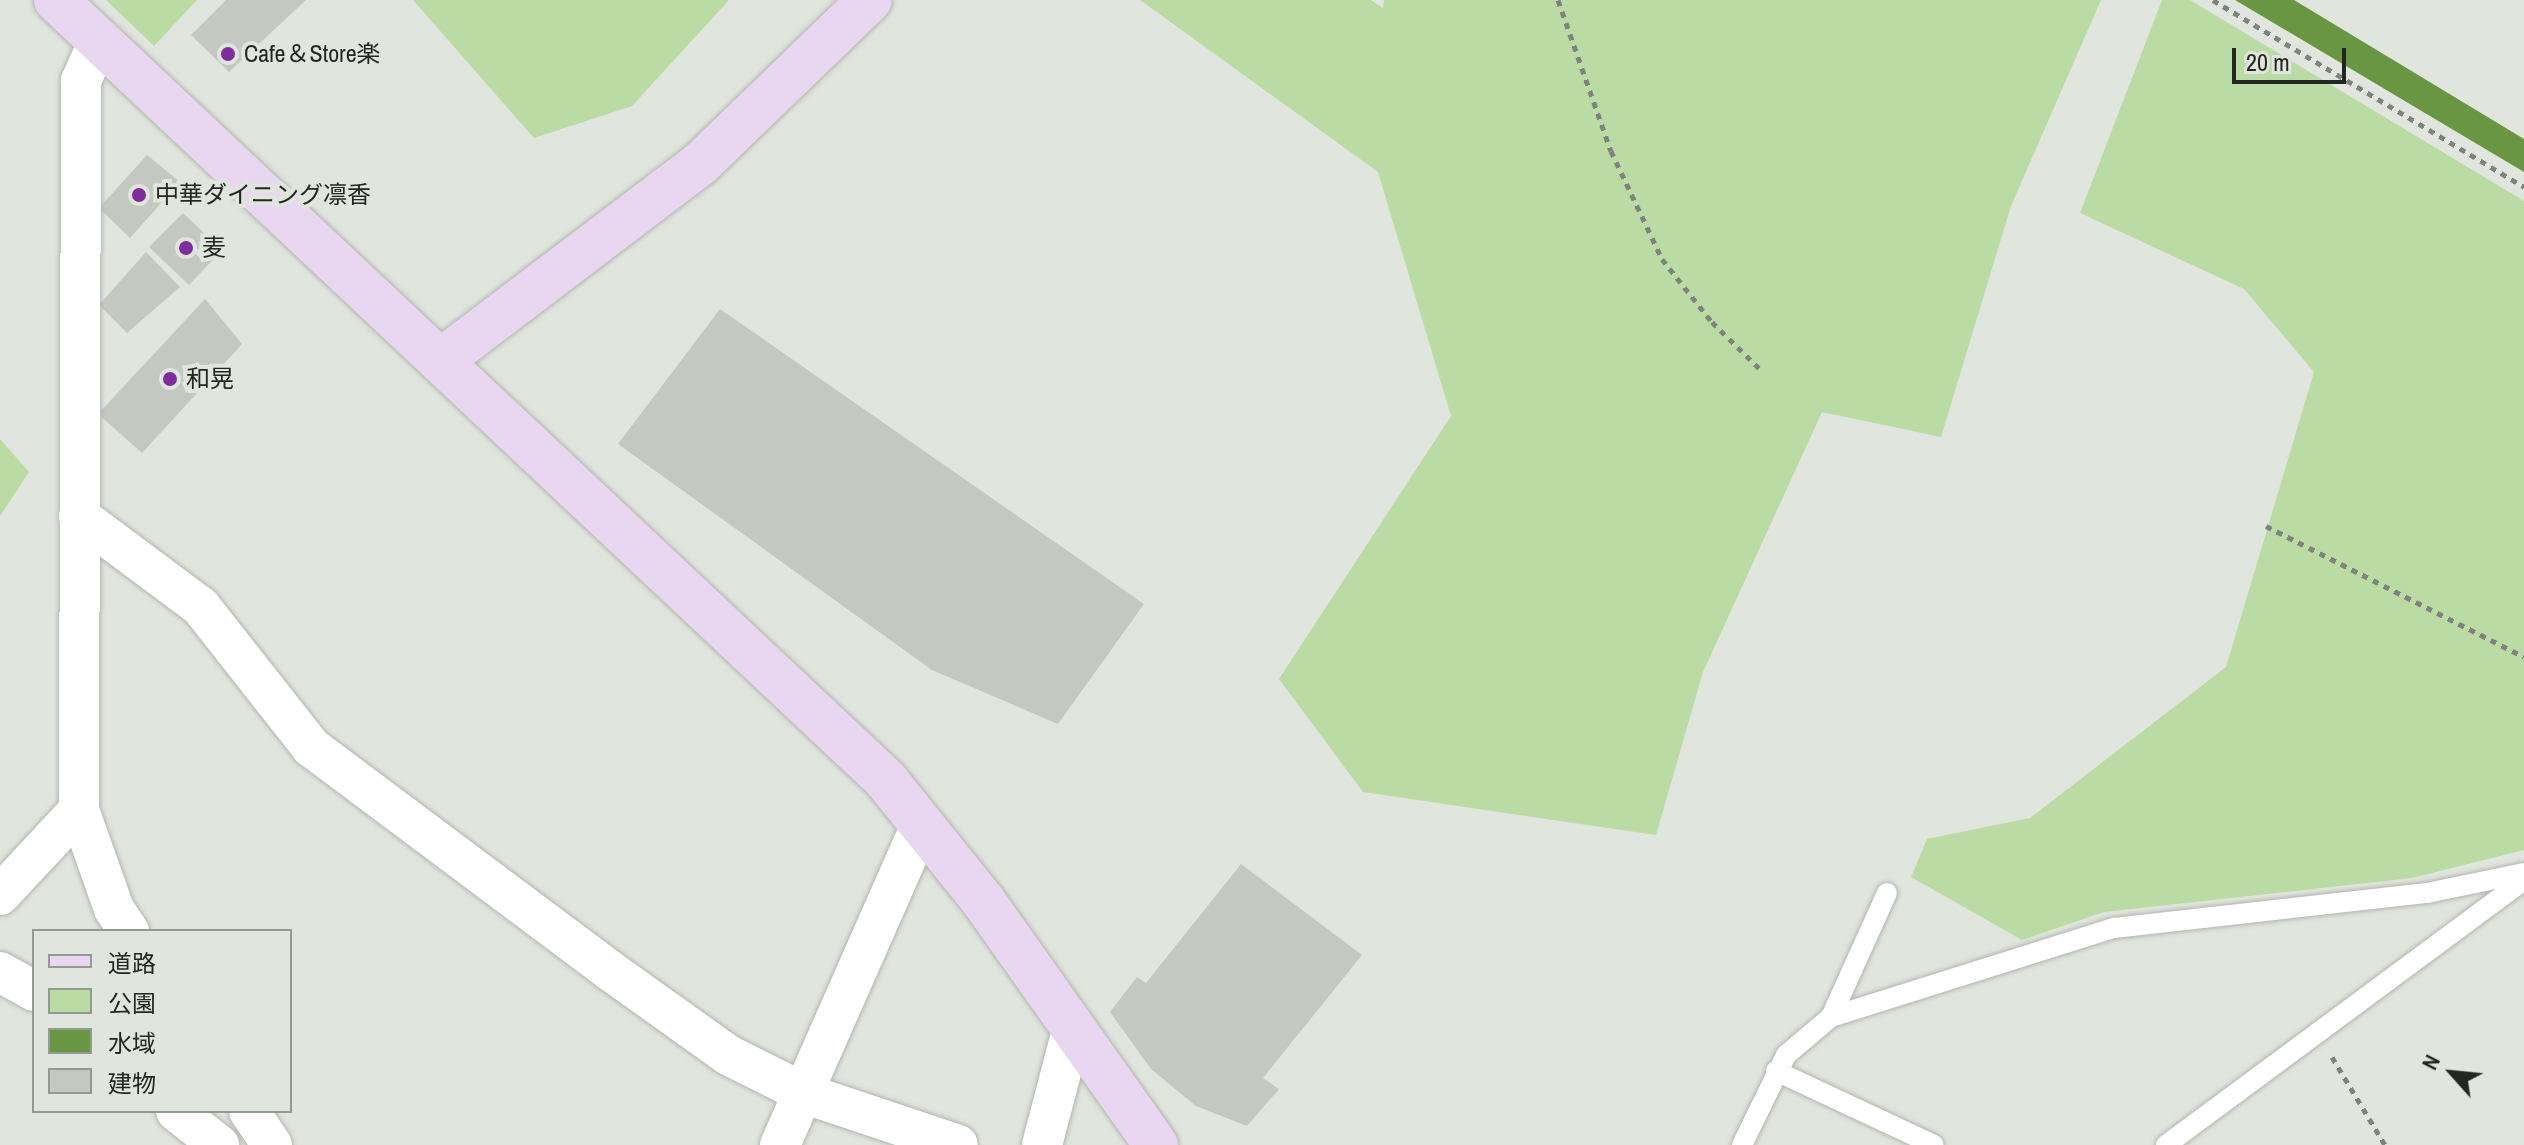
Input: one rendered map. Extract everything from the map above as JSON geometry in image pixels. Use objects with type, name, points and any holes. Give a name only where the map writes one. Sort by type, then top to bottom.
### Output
[{"type":"street","points":[[56,0],[443,359],[886,780],[922,823],[1073,1027],[1156,1145]]},
{"type":"street","points":[[443,359],[700,164],[870,0]]},
{"type":"street","points":[[99,40],[81,81],[79,810],[114,909],[128,929]]},
{"type":"street","points":[[79,516],[201,607],[311,747],[347,777],[728,1055],[806,1094],[958,1145]]},
{"type":"street","points":[[0,895],[79,810]]},
{"type":"street","points":[[780,1145],[806,1094],[922,823]]},
{"type":"street","points":[[0,972],[32,990]]},
{"type":"street","points":[[1042,1145],[1073,1027]]},
{"type":"street","points":[[179,1113],[219,1145]]},
{"type":"street","points":[[250,1113],[272,1145]]},
{"type":"lane","points":[[1742,1145],[1776,1071],[1803,1036],[1831,1017],[2114,928],[2427,893],[2524,873]]},
{"type":"lane","points":[[2166,1145],[2524,880]]},
{"type":"lane","points":[[1831,1017],[1887,893]]},
{"type":"lane","points":[[1776,1071],[1934,1145]]},
{"type":"path","points":[[1558,0],[1611,151],[1662,259],[1712,322],[1763,372]]},
{"type":"path","points":[[2213,0],[2524,187]]},
{"type":"path","points":[[2266,526],[2524,657]]},
{"type":"path","points":[[2319,1034],[2385,1145]]},
{"type":"green space","points":[[106,0],[197,0],[154,46]]},
{"type":"green space","points":[[413,0],[729,0],[632,106],[534,138]]},
{"type":"green space","points":[[1140,0],[1371,0],[1383,8],[1384,0],[2101,0],[2011,206],[1941,437],[1822,412],[1703,672],[1656,835],[1363,792],[1279,679],[1451,416],[1378,172]]},
{"type":"green space","points":[[2162,0],[2190,0],[2524,201],[2524,850],[2412,878],[2104,912],[2022,940],[1911,877],[1927,839],[2030,818],[2226,667],[2314,372],[2244,289],[2080,213]]},
{"type":"green space","points":[[0,439],[29,472],[0,516]]},
{"type":"water","points":[[2235,0],[2294,0],[2524,139],[2524,172]]},
{"type":"building","name":"Cafe＆Store楽","points":[[226,0],[306,0],[229,72],[191,35]]},
{"type":"building","name":"中華ダイニング凛香","points":[[147,155],[180,182],[130,238],[99,208]]},
{"type":"building","name":"麦","points":[[183,213],[222,250],[189,285],[149,247]]},
{"type":"building","points":[[146,252],[180,287],[127,333],[99,305]]},
{"type":"building","name":"和晃","points":[[205,299],[242,344],[142,453],[98,414]]},
{"type":"building","points":[[720,309],[1144,604],[1058,724],[932,670],[618,444]]},
{"type":"building","points":[[1241,864],[1362,955],[1263,1078],[1279,1089],[1247,1126],[1196,1106],[1151,1069],[1110,1012],[1137,977],[1146,983]]},
{"type":"place","name":"Cafe＆Store楽","points":[[228,54]]},
{"type":"place","name":"中華ダイニング凛香","points":[[139,195]]},
{"type":"place","name":"麦","points":[[186,248]]},
{"type":"place","name":"和晃","points":[[170,379]]}]
